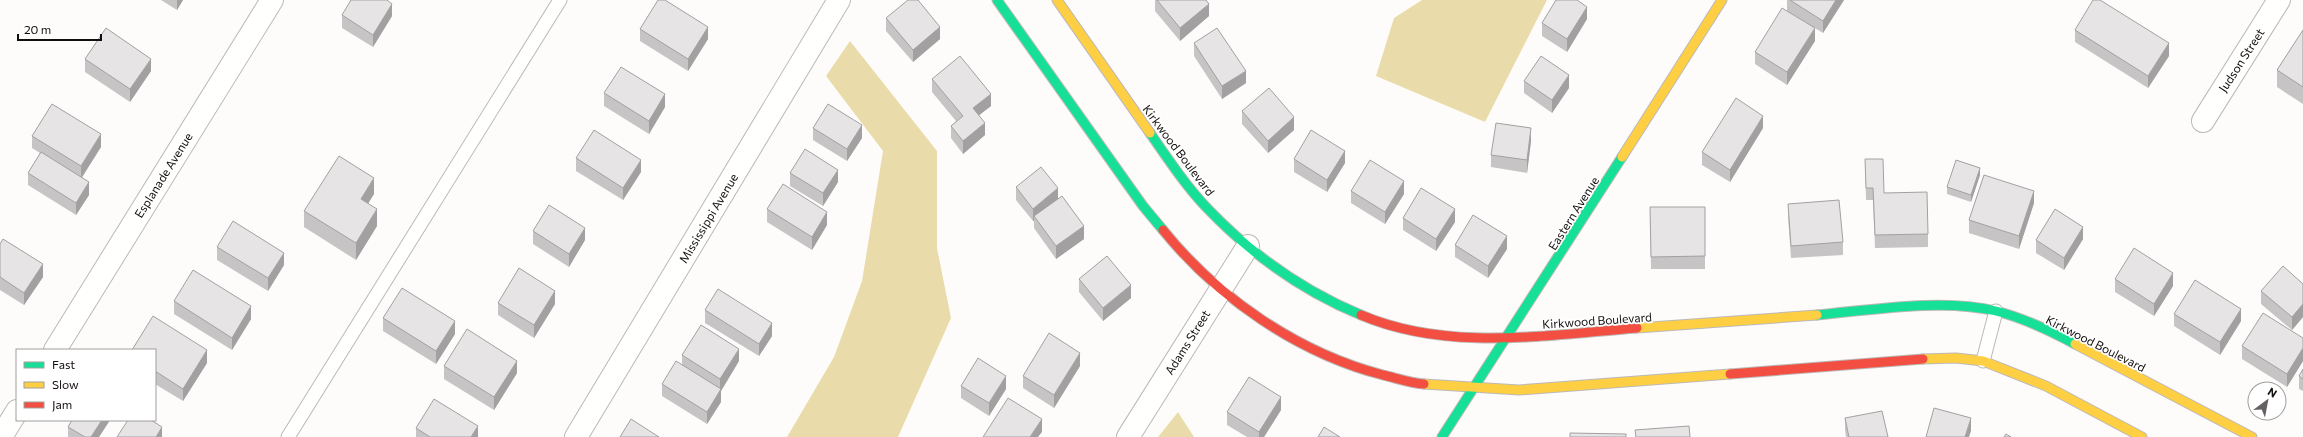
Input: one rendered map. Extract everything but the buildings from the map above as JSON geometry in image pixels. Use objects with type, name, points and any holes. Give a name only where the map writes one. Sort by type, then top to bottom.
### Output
[{"type":"street","name":"Esplanade Avenue","points":[[56,349],[272,0]]},
{"type":"street","name":"Mississippi Avenue","points":[[576,437],[839,0]]},
{"type":"street","points":[[996,0],[1143,206],[1182,254],[1257,318],[1311,349],[1353,367],[1415,383],[1519,390],[1917,359],[1956,358],[1983,361],[2046,386],[2142,437]]},
{"type":"street","name":"Kirkwood Boulevard","points":[[1057,0],[1175,168],[1207,207],[1248,246],[1300,284],[1339,306],[1399,329],[1445,337],[1507,338],[1916,307],[1950,306],[1996,311],[2055,333],[2252,437]]},
{"type":"street","name":"Eastern Avenue","points":[[1442,437],[1507,338],[1722,0]]},
{"type":"street","name":"Judson Street","points":[[2202,121],[2279,0]]},
{"type":"street","name":"Adams Street","points":[[1128,437],[1248,246]]},
{"type":"street","points":[[1,437],[16,413]]},
{"type":"lane","points":[[288,437],[560,0]]},
{"type":"lane","points":[[1983,361],[1996,311]]},
{"type":"shaded area","points":[[1422,0],[1547,0],[1485,122],[1376,76],[1394,18]]},
{"type":"shaded area","points":[[850,41],[937,151],[937,248],[951,318],[898,437],[787,437],[834,357],[862,281],[883,151],[826,76]]},
{"type":"shaded area","points":[[1178,412],[1194,437],[1158,437]]},
{"type":"traffic: fast","points":[[997,0],[1143,206],[1163,230]]},
{"type":"traffic: fast","points":[[1150,133],[1177,172],[1199,200],[1241,240],[1259,255],[1298,282],[1339,305],[1361,315]]},
{"type":"traffic: fast","points":[[1442,437],[1622,157]]},
{"type":"traffic: fast","points":[[1817,315],[1907,306],[1953,305],[1975,307],[1996,311],[2027,321],[2075,344]]},
{"type":"traffic: slow","points":[[1057,0],[1150,133]]},
{"type":"traffic: slow","points":[[1622,157],[1722,0]]},
{"type":"traffic: slow","points":[[1637,328],[1817,315]]},
{"type":"traffic: slow","points":[[2075,344],[2252,437]]},
{"type":"traffic: slow","points":[[1923,359],[1956,358],[1983,361],[2046,386],[2142,437]]},
{"type":"traffic: slow","points":[[1424,384],[1519,390],[1730,374]]},
{"type":"traffic: jam","points":[[1163,230],[1185,255],[1209,278],[1234,300],[1262,320],[1320,353],[1383,375],[1424,384]]},
{"type":"traffic: jam","points":[[1361,315],[1394,326],[1428,334],[1463,337],[1533,337],[1637,328]]},
{"type":"traffic: jam","points":[[1730,374],[1923,359]]}]
